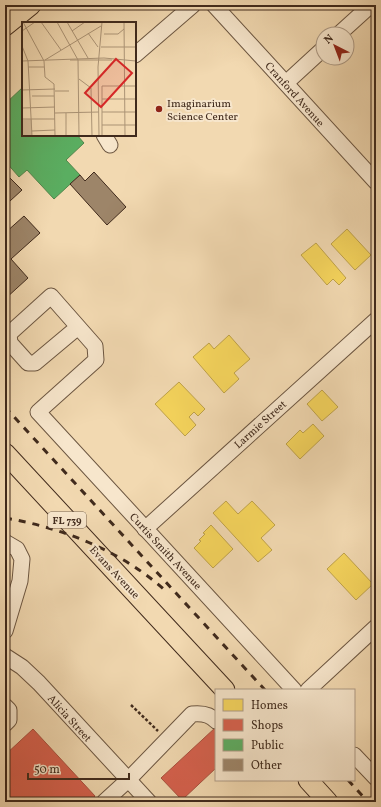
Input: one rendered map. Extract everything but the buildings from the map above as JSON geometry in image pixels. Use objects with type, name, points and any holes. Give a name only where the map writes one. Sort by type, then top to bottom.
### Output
[{"type":"main road","points":[[5,26],[31,5]]},
{"type":"main road","name":"Evans Avenue","points":[[5,453],[224,689]]},
{"type":"main road","points":[[309,781],[328,802]]},
{"type":"street","points":[[136,54],[193,5]]},
{"type":"street","name":"Cranford Avenue","points":[[214,5],[376,182]]},
{"type":"street","points":[[348,26],[371,5]]},
{"type":"street","points":[[286,83],[315,56]]},
{"type":"street","points":[[51,296],[78,327],[35,363],[28,363],[10,344],[9,334],[51,296]]},
{"type":"street","name":"Larmie Street","points":[[145,529],[376,320]]},
{"type":"street","name":"Curtis Smith Avenue","points":[[78,327],[95,346],[96,360],[38,412],[293,689]]},
{"type":"street","points":[[5,542],[17,549],[22,559],[20,581],[5,631]]},
{"type":"street","points":[[309,689],[376,628]]},
{"type":"street","name":"Alicia Street","points":[[5,656],[22,667],[39,683],[148,802]]},
{"type":"street","points":[[5,706],[9,710],[8,720],[5,724]]},
{"type":"street","points":[[104,802],[128,780],[192,714],[202,713],[215,720]]},
{"type":"street","points":[[355,756],[376,778]]},
{"type":"path","points":[[131,705],[166,740]]},
{"type":"railway","points":[[5,407],[264,689]]},
{"type":"railway","points":[[5,518],[49,528],[92,544],[132,565],[151,578],[168,593]]},
{"type":"railway","points":[[349,781],[368,802]]},
{"type":"place","name":"Imaginarium Science Center","points":[[159,109]]}]
